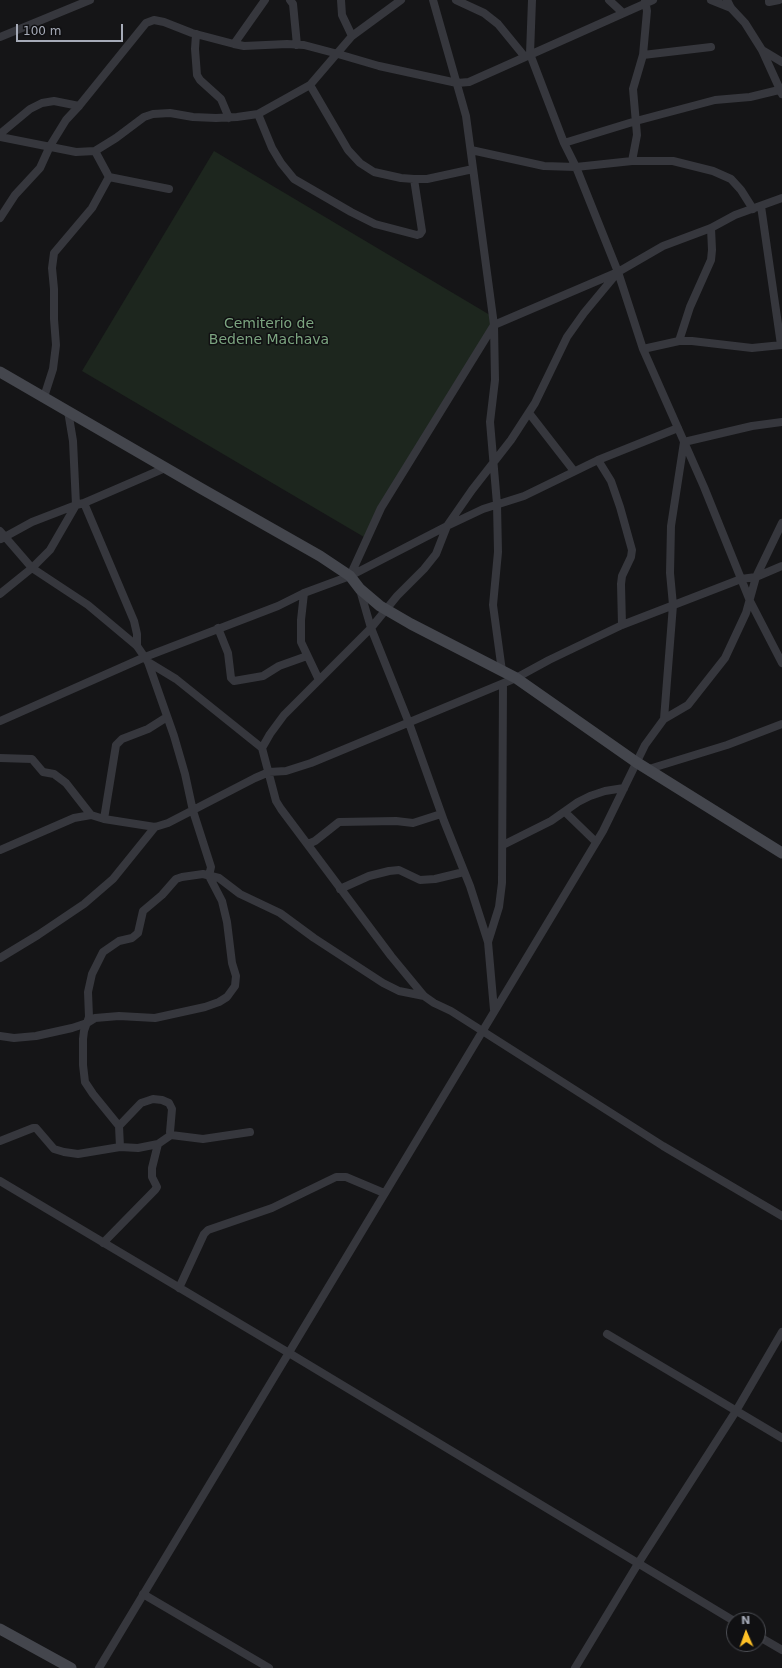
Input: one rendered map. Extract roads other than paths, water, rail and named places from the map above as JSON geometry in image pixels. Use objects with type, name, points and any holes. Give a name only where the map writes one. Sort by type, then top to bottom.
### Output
[{"type":"street","points":[[0,37],[90,0]]},
{"type":"street","points":[[234,44],[265,0]]},
{"type":"street","points":[[290,0],[293,4],[296,45]]},
{"type":"street","points":[[340,0],[342,15],[352,36]]},
{"type":"street","points":[[0,137],[76,152],[95,151],[116,138],[144,117],[153,114],[170,113],[229,118],[258,114],[310,85],[352,36],[401,0]]},
{"type":"street","points":[[433,0],[466,116],[494,325],[495,380],[490,422],[497,504],[498,552],[493,605],[502,671]]},
{"type":"street","points":[[456,0],[471,6],[489,17],[498,24],[528,55],[564,143],[576,167],[618,272],[643,349],[684,442],[750,601],[781,658]]},
{"type":"street","points":[[528,55],[532,0]]},
{"type":"street","points":[[609,0],[623,13]]},
{"type":"street","points":[[564,143],[636,121],[715,100],[750,97],[781,92],[762,50],[745,22],[729,4],[711,0]]},
{"type":"street","points":[[769,0],[769,2],[779,0]]},
{"type":"street","points":[[0,218],[15,195],[40,168],[50,146],[66,120],[146,23],[154,20],[164,22],[196,34],[234,44],[296,45],[338,54],[379,66],[457,82],[470,82],[648,1]]},
{"type":"street","points":[[632,161],[637,135],[633,89],[643,55],[648,1]]},
{"type":"street","points":[[196,34],[194,49],[197,75],[200,80],[221,99],[229,118]]},
{"type":"street","points":[[643,55],[711,47]]},
{"type":"street","points":[[762,50],[782,62]]},
{"type":"street","points":[[310,85],[348,150],[360,163],[374,172],[400,178],[427,179],[473,169]]},
{"type":"street","points":[[0,134],[30,109],[42,103],[54,101],[79,106]]},
{"type":"street","points":[[258,114],[272,148],[294,180],[375,224],[417,236],[422,231],[414,179]]},
{"type":"street","points":[[471,150],[544,166],[576,167],[632,161],[673,161],[713,171],[731,179],[757,208],[782,345],[752,348],[692,341],[679,341],[643,349]]},
{"type":"street","points":[[95,151],[109,177]]},
{"type":"street","points":[[109,177],[169,189]]},
{"type":"street","points":[[44,397],[53,369],[56,345],[52,268],[54,253],[92,208],[109,177]]},
{"type":"street","points":[[350,576],[381,508],[494,325],[618,272],[663,246],[711,228],[735,216],[782,198]]},
{"type":"street","points":[[679,341],[690,307],[704,279],[710,260],[712,250],[711,228]]},
{"type":"street","points":[[262,748],[284,715],[371,628],[386,609],[436,554],[447,526],[472,490],[511,440],[529,413],[567,338],[584,313],[618,272]]},
{"type":"street","points":[[0,372],[320,556],[350,576],[360,589],[386,609],[411,624],[516,678],[636,762],[782,853]]},
{"type":"street","points":[[0,594],[32,568],[50,550],[76,505],[73,441],[68,411]]},
{"type":"street","points":[[529,413],[574,472]]},
{"type":"street","points":[[684,442],[752,426],[782,422]]},
{"type":"street","points":[[0,721],[147,660],[218,628],[278,606],[304,593],[350,576],[447,526],[497,504],[524,496],[598,460],[678,428]]},
{"type":"street","points":[[664,719],[673,605],[670,573],[671,526],[684,442]]},
{"type":"street","points":[[598,460],[611,481],[632,550],[631,557],[622,576],[622,625]]},
{"type":"street","points":[[0,1036],[14,1038],[36,1036],[72,1028],[87,1023],[95,1018],[108,1016],[156,1018],[206,1007],[219,1002],[227,997],[235,986],[236,976],[232,963],[227,922],[222,901],[209,876],[211,867],[193,811],[185,774],[168,717],[147,660],[137,646],[88,605],[32,568],[2,536],[32,522],[84,503],[165,468]]},
{"type":"street","points":[[84,503],[129,608],[137,634],[137,646]]},
{"type":"street","points":[[99,1668],[290,1353],[481,1031],[596,842],[645,745],[664,719],[688,705],[725,658],[737,634],[750,601],[756,577],[782,523]]},
{"type":"street","points":[[0,958],[38,935],[84,904],[113,879],[155,827],[193,811],[223,793],[269,772],[286,771],[311,763],[503,684],[622,625],[742,579],[756,577],[782,566]]},
{"type":"street","points":[[360,589],[371,628],[409,723],[488,942],[494,1010]]},
{"type":"street","points":[[304,593],[301,620],[301,642],[319,680]]},
{"type":"street","points":[[218,628],[228,654],[231,678],[234,681],[263,676],[279,666],[307,656]]},
{"type":"street","points":[[147,660],[176,679],[262,748],[276,801],[340,889],[391,956],[424,996],[434,1003],[451,1011],[663,1146],[782,1216]]},
{"type":"street","points":[[488,942],[499,907],[502,883],[503,684]]},
{"type":"street","points":[[104,819],[116,745],[122,739],[148,729],[168,717]]},
{"type":"street","points":[[649,769],[727,745],[782,724]]},
{"type":"street","points":[[0,758],[32,758],[43,772],[54,774],[66,783],[91,816]]},
{"type":"street","points":[[503,845],[565,812],[578,802],[590,796],[606,791],[624,788]]},
{"type":"street","points":[[565,812],[596,842]]},
{"type":"street","points":[[308,844],[315,841],[339,822],[396,821],[413,823],[442,814]]},
{"type":"street","points":[[0,850],[74,818],[91,816],[155,827]]},
{"type":"street","points":[[340,889],[369,876],[389,871],[399,870],[420,880],[434,879],[464,872]]},
{"type":"street","points":[[120,1147],[119,1126],[93,1094],[86,1082],[83,1065],[83,1039],[84,1031],[89,1018],[88,992],[92,974],[103,952],[119,941],[132,938],[138,933],[143,911],[162,895],[176,880],[182,877],[203,874],[219,878],[240,894],[280,913],[314,938],[383,983],[399,991],[424,996]]},
{"type":"street","points":[[119,1126],[141,1103],[153,1099],[162,1100],[169,1103],[172,1109],[171,1135]]},
{"type":"street","points":[[0,1141],[33,1128],[39,1130],[54,1149],[78,1154],[120,1147],[138,1148],[158,1144],[171,1135],[203,1139],[250,1132]]},
{"type":"street","points":[[103,1242],[156,1190],[157,1186],[152,1177],[152,1168],[158,1144]]},
{"type":"street","points":[[179,1288],[204,1234],[208,1230],[272,1208],[336,1177],[346,1177],[384,1193]]},
{"type":"street","points":[[0,1181],[290,1353],[726,1616]]},
{"type":"street","points":[[575,1668],[638,1562],[736,1411],[782,1332]]},
{"type":"street","points":[[607,1334],[782,1438]]},
{"type":"street","points":[[144,1594],[269,1668]]},
{"type":"street","points":[[0,1629],[71,1668]]},
{"type":"street","points":[[766,1641],[782,1650]]},
{"type":"park label","name":"Cemiterio de Bedene Machava","points":[[269,332]]}]
